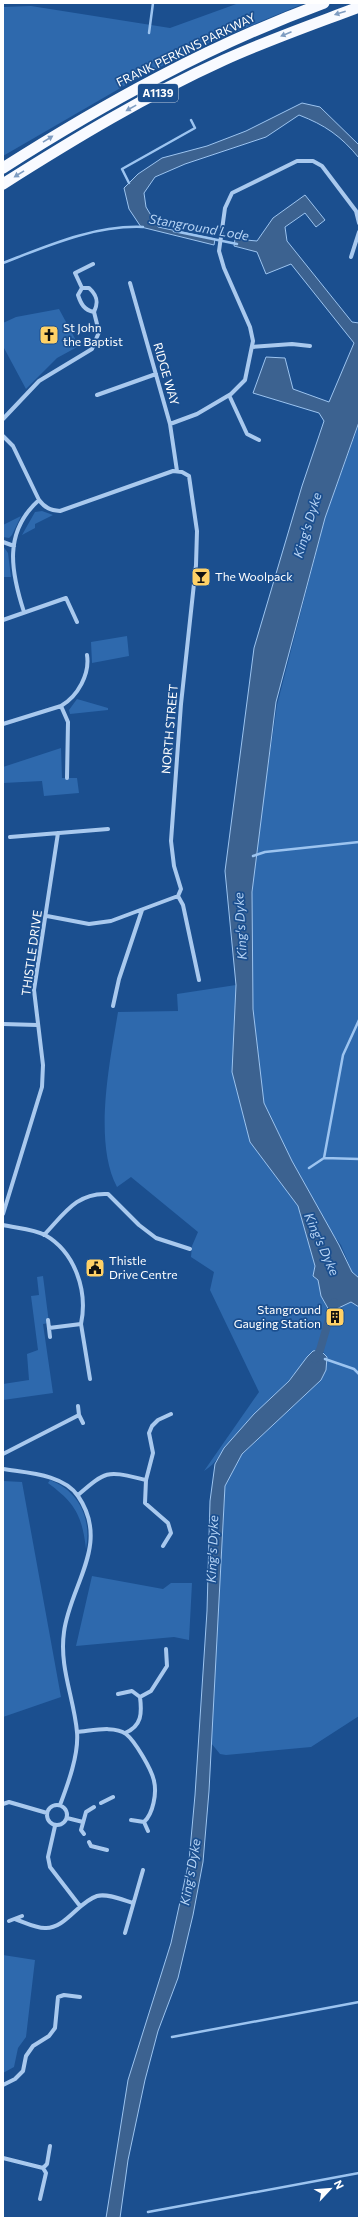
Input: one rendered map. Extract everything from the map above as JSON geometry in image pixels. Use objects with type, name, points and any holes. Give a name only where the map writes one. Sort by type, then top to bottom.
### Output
[{"type":"highway","name":"FRANK PERKINS PARKWAY","points":[[3,168],[80,119],[141,85],[220,46],[324,3]]},
{"type":"highway","name":"A1139","points":[[3,184],[88,132],[189,77],[322,19],[359,7]]},
{"type":"street","points":[[170,424],[197,414],[229,395],[245,380],[252,347],[250,327],[224,268],[219,251],[225,208],[232,193],[297,161],[313,161],[322,166],[356,211],[359,223]]},
{"type":"street","points":[[351,257],[359,232]]},
{"type":"street","points":[[82,288],[75,273],[93,264]]},
{"type":"street","name":"RIDGE WAY","points":[[130,283],[170,424],[177,471]]},
{"type":"street","points":[[82,288],[78,295],[81,304],[88,311],[94,312]]},
{"type":"street","points":[[3,419],[40,381],[92,349],[99,332],[94,312],[98,304],[95,293],[89,288],[82,288]]},
{"type":"street","points":[[252,347],[292,344],[310,346]]},
{"type":"street","points":[[97,395],[156,374]]},
{"type":"street","points":[[229,395],[247,434],[260,440]]},
{"type":"street","points":[[3,436],[13,446],[39,500],[44,506],[52,510],[60,510],[173,471],[177,471]]},
{"type":"street","name":"NORTH STREET","points":[[177,471],[189,476],[197,531],[196,565],[180,704],[171,841],[174,866],[181,889],[178,896],[183,905],[199,980]]},
{"type":"street","points":[[24,612],[16,587],[12,557],[19,528],[27,513],[39,500]]},
{"type":"street","points":[[3,542],[14,546]]},
{"type":"street","points":[[3,620],[66,598],[77,622]]},
{"type":"street","points":[[3,724],[67,703],[79,687],[86,674],[87,655]]},
{"type":"street","points":[[61,706],[68,722],[67,778]]},
{"type":"street","points":[[10,837],[108,829]]},
{"type":"street","name":"THISTLE DRIVE","points":[[3,1214],[42,1087],[43,1065],[34,990],[47,916],[58,833]]},
{"type":"street","points":[[47,916],[89,924],[111,921],[178,896]]},
{"type":"street","points":[[113,1006],[142,910]]},
{"type":"street","points":[[3,1024],[37,1025]]},
{"type":"street","points":[[44,1235],[78,1200],[94,1193],[108,1194],[139,1225],[156,1238],[190,1249]]},
{"type":"street","points":[[3,1225],[44,1235],[62,1249],[73,1261],[80,1282],[83,1313],[81,1324],[90,1379]]},
{"type":"street","points":[[48,1320],[50,1337]]},
{"type":"street","points":[[49,1328],[81,1324]]},
{"type":"street","points":[[78,1406],[79,1415],[83,1423]]},
{"type":"street","points":[[163,1546],[171,1533],[168,1523],[145,1503],[146,1480],[153,1453],[149,1433],[152,1426],[158,1420],[171,1414]]},
{"type":"street","points":[[3,1454],[79,1415]]},
{"type":"street","points":[[3,1469],[34,1474],[60,1481],[78,1495],[88,1514],[92,1538],[64,1633],[64,1668],[77,1732],[72,1771],[60,1805]]},
{"type":"street","points":[[78,1495],[100,1477],[108,1473],[146,1480]]},
{"type":"street","points":[[140,1697],[151,1691],[167,1666],[166,1649]]},
{"type":"street","points":[[118,1694],[132,1692],[140,1697]]},
{"type":"street","points":[[125,1733],[134,1730],[141,1718],[140,1697]]},
{"type":"street","points":[[77,1732],[115,1730],[125,1733],[134,1743],[155,1782],[154,1800],[149,1818],[144,1822],[130,1820]]},
{"type":"street","points":[[101,1803],[113,1797]]},
{"type":"street","points":[[3,1804],[9,1802],[46,1813]]},
{"type":"street","points":[[46,1813],[53,1805],[60,1805],[66,1810],[67,1818],[62,1824],[55,1826]]},
{"type":"street","points":[[84,1834],[81,1830],[86,1812],[94,1807]]},
{"type":"street","points":[[46,1813],[48,1821],[55,1826]]},
{"type":"street","points":[[67,1818],[83,1822]]},
{"type":"street","points":[[144,1822],[148,1831]]},
{"type":"street","points":[[55,1826],[48,1857],[50,1867],[80,1906]]},
{"type":"street","points":[[89,1842],[91,1846],[107,1850]]},
{"type":"street","points":[[125,1933],[143,1870]]},
{"type":"street","points":[[15,1919],[46,1928],[54,1926],[80,1906],[97,1896],[104,1895],[133,1902]]},
{"type":"street","points":[[9,1921],[22,1916]]},
{"type":"street","points":[[3,2085],[15,2079],[23,2070],[26,2056],[33,2046],[49,2036],[55,2028],[58,1997],[64,1994],[80,1997]]},
{"type":"street","points":[[43,2168],[47,2164],[50,2146]]},
{"type":"street","points":[[3,2158],[43,2168],[46,2173],[40,2199]]},
{"type":"shaded area","points":[[239,3],[305,3],[207,44],[136,79],[3,156],[3,7],[31,6],[170,28]]},
{"type":"shaded area","points":[[59,309],[79,346],[57,358],[26,389],[4,348],[3,323],[16,317]]},
{"type":"shaded area","points":[[359,424],[359,1278],[352,1272],[341,1245],[331,1232],[292,1161],[264,1103],[253,1009],[252,894],[258,836],[277,705],[325,518]]},
{"type":"shaded area","points":[[42,511],[53,515],[35,524],[35,528],[22,535],[35,512]]},
{"type":"shaded area","points":[[21,516],[12,535],[9,538],[3,537],[3,525]]},
{"type":"shaded area","points":[[3,546],[8,553],[11,577],[3,577]]},
{"type":"shaded area","points":[[127,636],[129,656],[92,663],[91,642]]},
{"type":"shaded area","points":[[77,699],[108,708],[108,710],[70,714],[69,710]]},
{"type":"shaded area","points":[[61,748],[62,778],[77,778],[79,793],[44,796],[42,781],[3,783],[3,767]]},
{"type":"shaded area","points":[[236,985],[232,1072],[250,1142],[298,1206],[315,1266],[313,1276],[318,1280],[321,1296],[329,1312],[351,1302],[359,1307],[359,1716],[311,1747],[226,1755],[220,1754],[211,1743],[225,1486],[242,1454],[321,1380],[325,1369],[326,1358],[323,1351],[315,1350],[282,1388],[228,1444],[216,1461],[204,1471],[259,1392],[210,1290],[214,1272],[191,1257],[192,1246],[198,1232],[131,1177],[117,1187],[110,1169],[106,1148],[105,1125],[108,1077],[118,1012],[178,1011],[177,994]]},
{"type":"shaded area","points":[[43,1276],[49,1323],[43,1324],[53,1393],[3,1400],[3,1384],[29,1380],[27,1354],[38,1350],[31,1296],[39,1295],[37,1277]]},
{"type":"shaded area","points":[[50,1480],[69,1491],[81,1507],[87,1527],[86,1549],[82,1527],[76,1511],[65,1497],[48,1483]]},
{"type":"shaded area","points":[[3,1481],[22,1482],[61,1697],[3,1717]]},
{"type":"shaded area","points":[[92,1576],[163,1589],[171,1583],[192,1583],[189,1640],[174,1637],[76,1646]]},
{"type":"shaded area","points":[[3,1955],[35,1960],[26,2037],[18,2048],[14,2067],[3,2073]]},
{"type":"water","points":[[302,103],[320,107],[359,145],[359,158],[339,137],[325,127],[299,115],[266,137],[185,164],[155,177],[144,193],[146,207],[158,227],[215,239],[214,245],[141,227],[129,209],[124,188],[138,174],[162,158],[207,146],[246,131]]},
{"type":"water","points":[[305,195],[325,220],[316,227],[305,213],[285,227],[287,241],[352,322],[359,323],[359,422],[325,518],[276,702],[252,892],[253,1009],[264,1103],[292,1161],[339,1245],[352,1272],[359,1278],[359,1307],[351,1302],[330,1312],[321,1296],[318,1280],[313,1276],[315,1266],[298,1206],[250,1142],[232,1072],[236,985],[225,871],[254,648],[302,486],[324,421],[319,413],[253,393],[266,357],[285,358],[293,389],[329,402],[354,343],[291,264],[266,274],[257,252],[234,246],[235,239],[257,241],[273,218]]},
{"type":"water","points":[[320,1350],[327,1357],[326,1370],[321,1380],[242,1454],[225,1486],[209,1791],[203,1862],[193,1915],[178,1978],[158,2031],[145,2080],[128,2160],[120,2218],[106,2218],[128,2080],[171,1943],[189,1861],[195,1795],[207,1611],[210,1501],[215,1464],[224,1448],[254,1414],[289,1381],[313,1351]]},
{"type":"waterway","points":[[149,33],[153,3]]},
{"type":"waterway","points":[[129,183],[122,169],[195,128],[191,120]]},
{"type":"waterway","name":"Stanground Lode","points":[[3,263],[71,238],[89,233],[107,229],[143,227]]},
{"type":"waterway","name":"Stanground Lode","points":[[174,231],[237,244]]},
{"type":"waterway","points":[[253,856],[265,852],[359,842]]},
{"type":"waterway","points":[[309,1168],[324,1158],[343,1055],[359,1020]]},
{"type":"waterway","points":[[324,1158],[359,1159]]},
{"type":"waterway","name":"King's Dyke","points":[[315,1359],[320,1350],[334,1302]]},
{"type":"waterway","points":[[325,1359],[354,1369],[359,1374]]},
{"type":"waterway","points":[[172,2037],[359,2002]]},
{"type":"waterway","points":[[148,2212],[359,2173]]},
{"type":"place","name":"St John the Baptist","points":[[49,335]]},
{"type":"place","name":"The Woolpack","points":[[201,577]]},
{"type":"place","name":"Thistle Drive Centre","points":[[95,1268]]},
{"type":"place","name":"Stanground Gauging Station","points":[[335,1317]]}]
